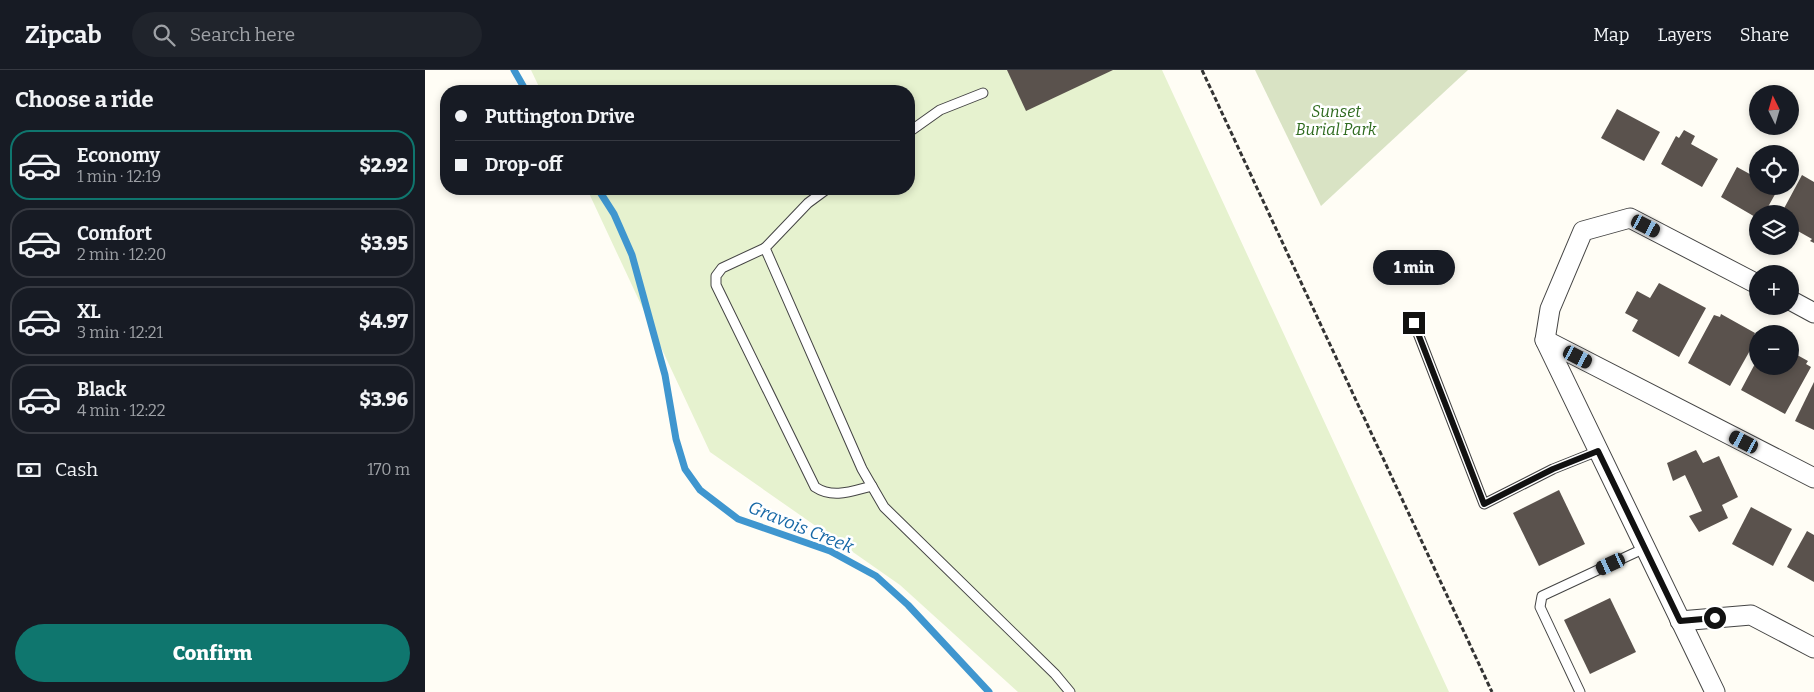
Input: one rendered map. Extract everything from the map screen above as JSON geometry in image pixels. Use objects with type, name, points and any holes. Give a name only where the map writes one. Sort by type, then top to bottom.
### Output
[{"type":"street","points":[[1715,692],[1545,340],[1550,309],[1583,231],[1630,218],[1749,280]]},
{"type":"street","points":[[1799,305],[1814,313]]},
{"type":"street","points":[[1545,340],[1814,478]]},
{"type":"street","points":[[1680,621],[1751,615],[1814,648]]},
{"type":"lane","points":[[915,128],[940,110],[983,94]]},
{"type":"lane","points":[[819,195],[807,204],[765,248],[722,268],[716,276],[716,285],[815,487],[823,492],[835,494],[872,486]]},
{"type":"lane","points":[[765,248],[862,469],[884,506],[1055,674],[1070,692]]},
{"type":"lane","points":[[1414,323],[1484,504],[1553,469],[1598,451]]},
{"type":"lane","points":[[1581,692],[1540,607],[1541,596],[1645,548]]},
{"type":"path","points":[[1202,70],[1492,692]]},
{"type":"green space","points":[[531,70],[1162,70],[1449,692],[1018,692],[900,585],[710,452],[590,195],[915,195],[915,85],[538,85]]},
{"type":"green space","name":"Sunset Burial Park","points":[[1255,70],[1468,70],[1321,206]]},
{"type":"building","points":[[1007,70],[1113,70],[1026,111]]},
{"type":"building","points":[[1617,109],[1660,132],[1644,161],[1601,138]]},
{"type":"building","points":[[1684,130],[1695,136],[1691,144],[1718,159],[1702,187],[1661,164],[1676,136],[1679,138]]},
{"type":"building","points":[[1737,167],[1749,174],[1749,195],[1775,195],[1769,205],[1749,205],[1749,213],[1721,197]]},
{"type":"building","points":[[1802,175],[1814,182],[1814,243],[1810,241],[1812,239],[1799,232],[1799,205],[1786,205],[1791,195],[1799,195],[1799,181]]},
{"type":"building","points":[[1659,283],[1706,308],[1679,357],[1632,331],[1638,320],[1625,313],[1637,291],[1650,298]]},
{"type":"building","points":[[1721,314],[1749,330],[1749,352],[1730,386],[1688,363],[1714,315],[1720,317]]},
{"type":"building","points":[[1799,356],[1808,361],[1806,364],[1811,367],[1785,414],[1741,390],[1749,375],[1799,375]]},
{"type":"building","points":[[1814,382],[1814,430],[1795,421]]},
{"type":"building","points":[[1696,450],[1703,463],[1719,456],[1738,497],[1722,505],[1728,518],[1699,532],[1689,516],[1702,511],[1685,475],[1673,481],[1667,463]]},
{"type":"building","points":[[1559,490],[1585,544],[1539,566],[1513,513]]},
{"type":"building","points":[[1751,507],[1792,529],[1773,566],[1732,544]]},
{"type":"building","points":[[1807,531],[1814,535],[1814,582],[1787,567]]},
{"type":"building","points":[[1610,598],[1636,652],[1590,674],[1564,620]]},
{"type":"waterway","name":"Gravois Creek","points":[[514,70],[523,85]]},
{"type":"waterway","name":"Gravois Creek","points":[[602,195],[614,214],[632,255],[665,375],[676,439],[685,469],[700,490],[738,519],[830,551],[876,576],[908,605],[989,692]]},
{"type":"route","points":[[1414,323],[1484,504],[1553,469],[1598,451],[1680,621],[1715,618]]}]
